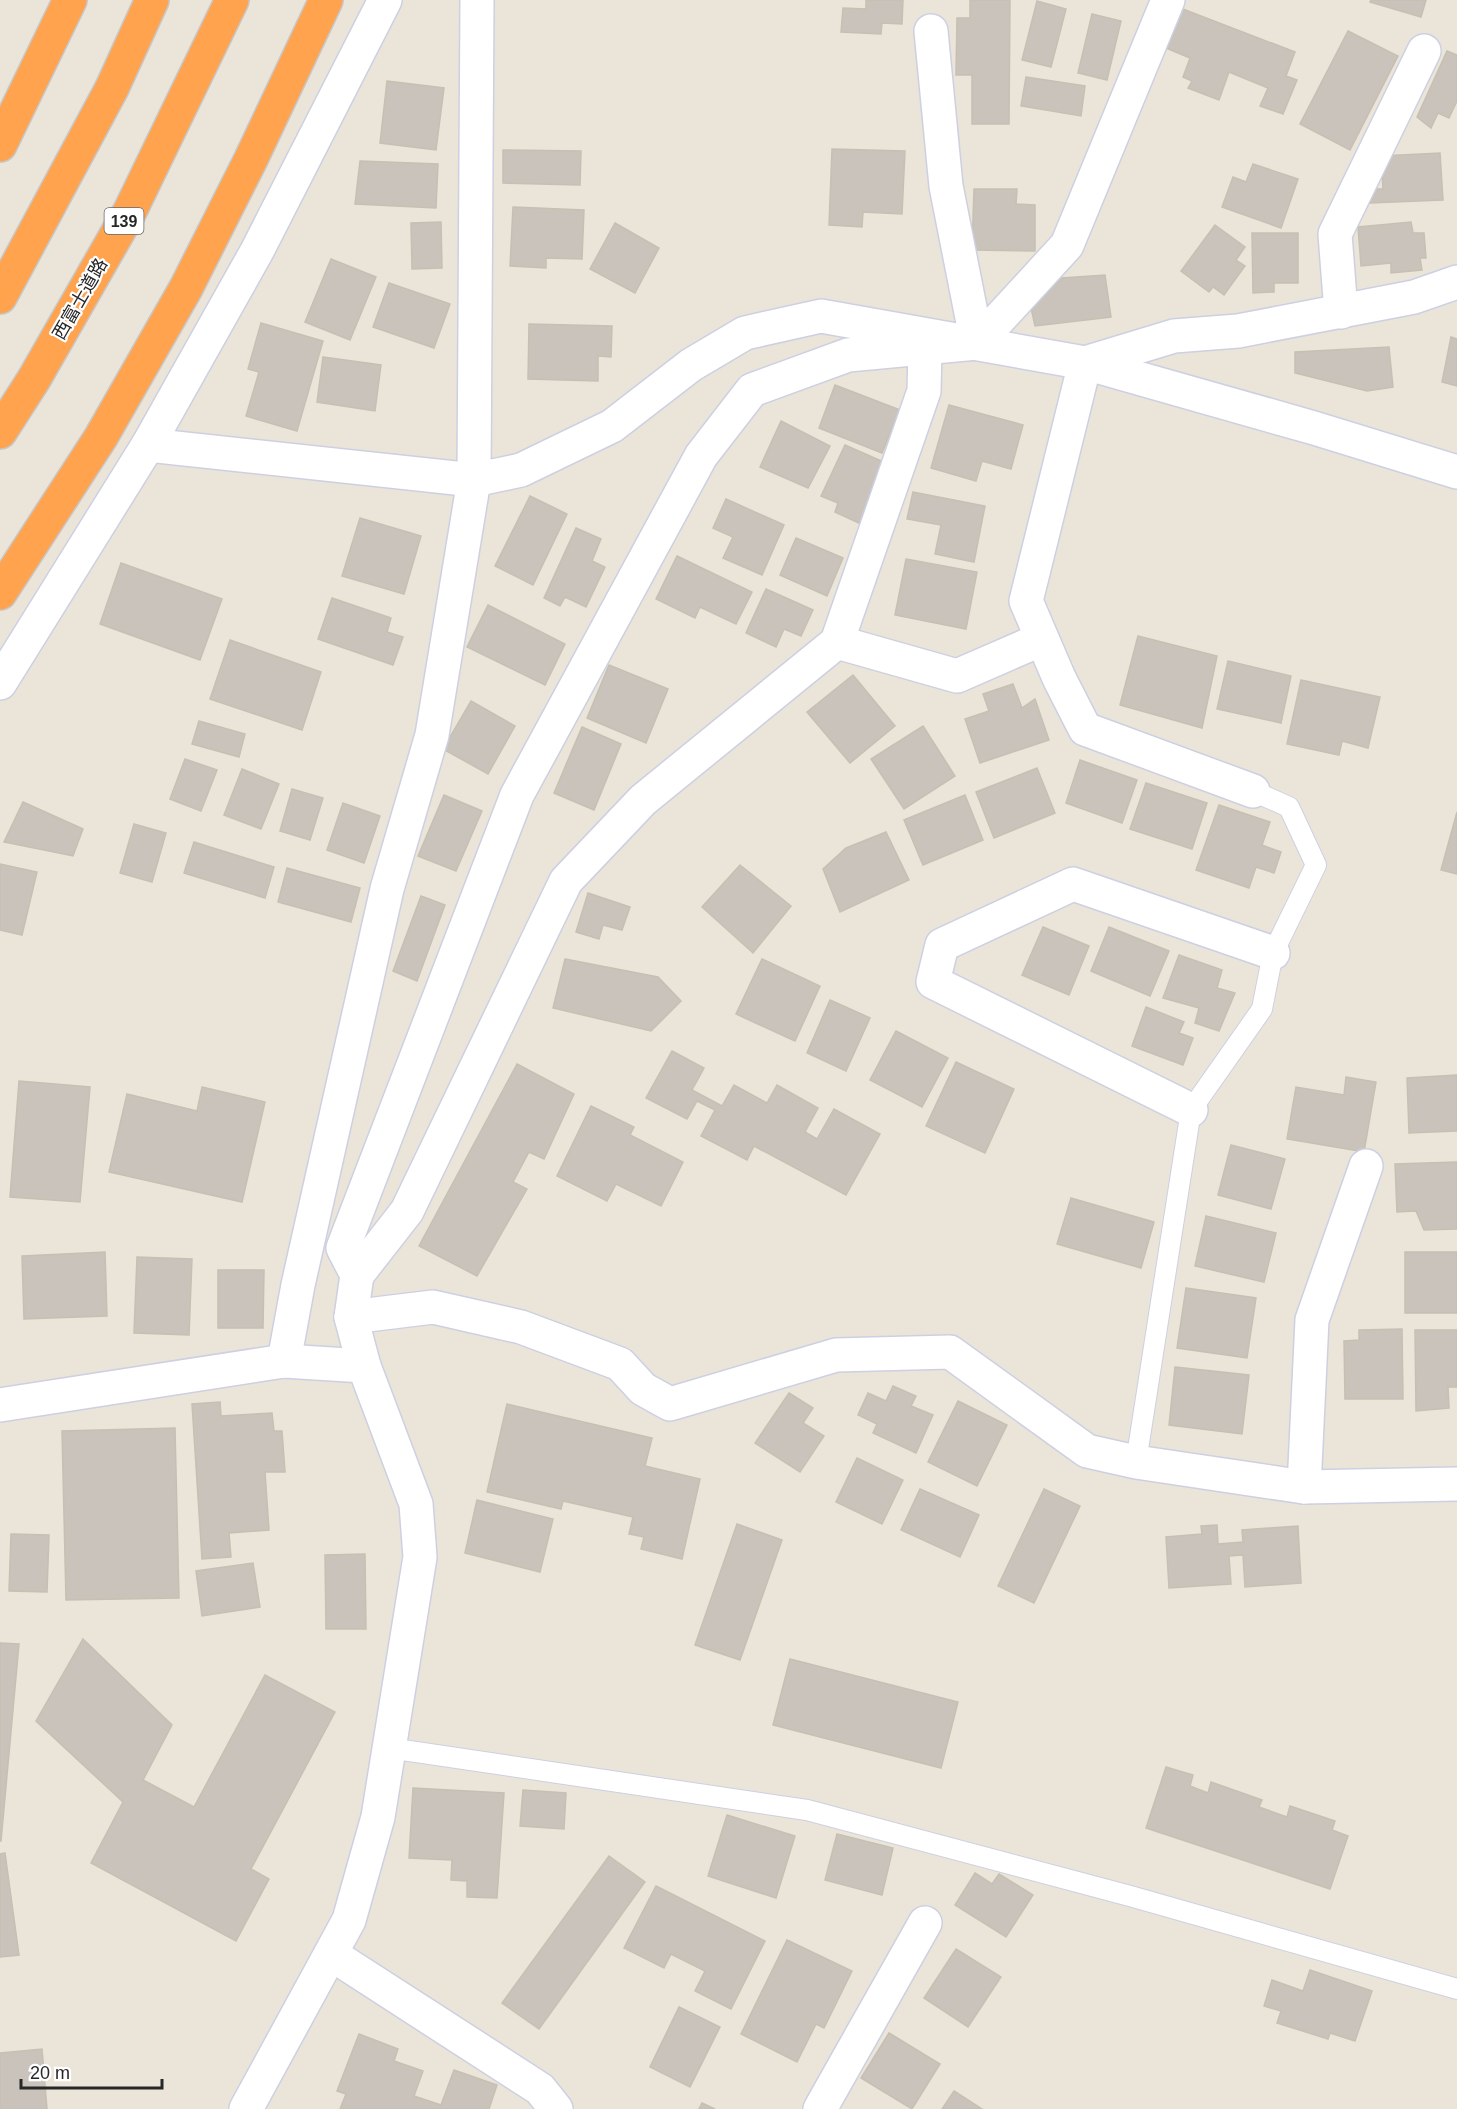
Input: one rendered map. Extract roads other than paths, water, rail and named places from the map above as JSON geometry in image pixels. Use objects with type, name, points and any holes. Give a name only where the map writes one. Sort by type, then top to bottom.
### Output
[{"type":"highway","points":[[3,136],[70,0]]},
{"type":"highway","points":[[0,297],[112,88],[152,0]]},
{"type":"highway","name":"西富士道路","points":[[0,432],[34,379],[130,211],[232,0]]},
{"type":"highway","points":[[0,593],[101,437],[186,288],[251,159],[326,0]]},
{"type":"street","points":[[0,683],[148,446],[257,251],[385,0]]},
{"type":"street","points":[[284,1360],[387,889],[432,735],[474,480],[477,0]]},
{"type":"street","points":[[357,1275],[343,1248],[517,795],[701,456],[752,390],[848,355],[977,343],[1067,245],[1168,0]]},
{"type":"street","points":[[931,31],[946,186],[977,343]]},
{"type":"street","points":[[1341,312],[1335,234],[1424,51]]},
{"type":"street","points":[[1085,363],[1173,336],[1238,331],[1341,312],[1414,297],[1457,282]]},
{"type":"street","points":[[148,446],[474,480],[521,470],[612,426],[692,365],[745,333],[821,315],[1085,363],[1314,428],[1457,472]]},
{"type":"street","points":[[246,2109],[349,1920],[378,1817],[420,1557],[416,1504],[364,1366],[351,1317],[357,1275],[407,1211],[566,881],[643,800],[837,642],[924,392],[925,348]]},
{"type":"street","points":[[1085,363],[1026,601],[1059,678],[1085,729],[1252,791]]},
{"type":"street","points":[[837,642],[957,676],[1042,639]]},
{"type":"street","points":[[1191,1110],[933,982],[942,945],[1073,884],[1273,953]]},
{"type":"street","points":[[1304,1486],[1312,1320],[1366,1166]]},
{"type":"street","points":[[351,1317],[433,1306],[521,1327],[620,1364],[643,1389],[670,1404],[836,1355],[950,1352],[1087,1450],[1136,1462],[1304,1486],[1457,1484]]},
{"type":"street","points":[[0,1405],[284,1360],[364,1366]]},
{"type":"street","points":[[820,2109],[926,1923]]},
{"type":"street","points":[[331,1954],[540,2089],[556,2109]]},
{"type":"lane","points":[[1136,1462],[1191,1110],[1262,1009],[1273,953],[1316,865],[1289,807],[1252,791]]},
{"type":"lane","points":[[389,1748],[807,1810],[1130,1896],[1457,1989]]}]
